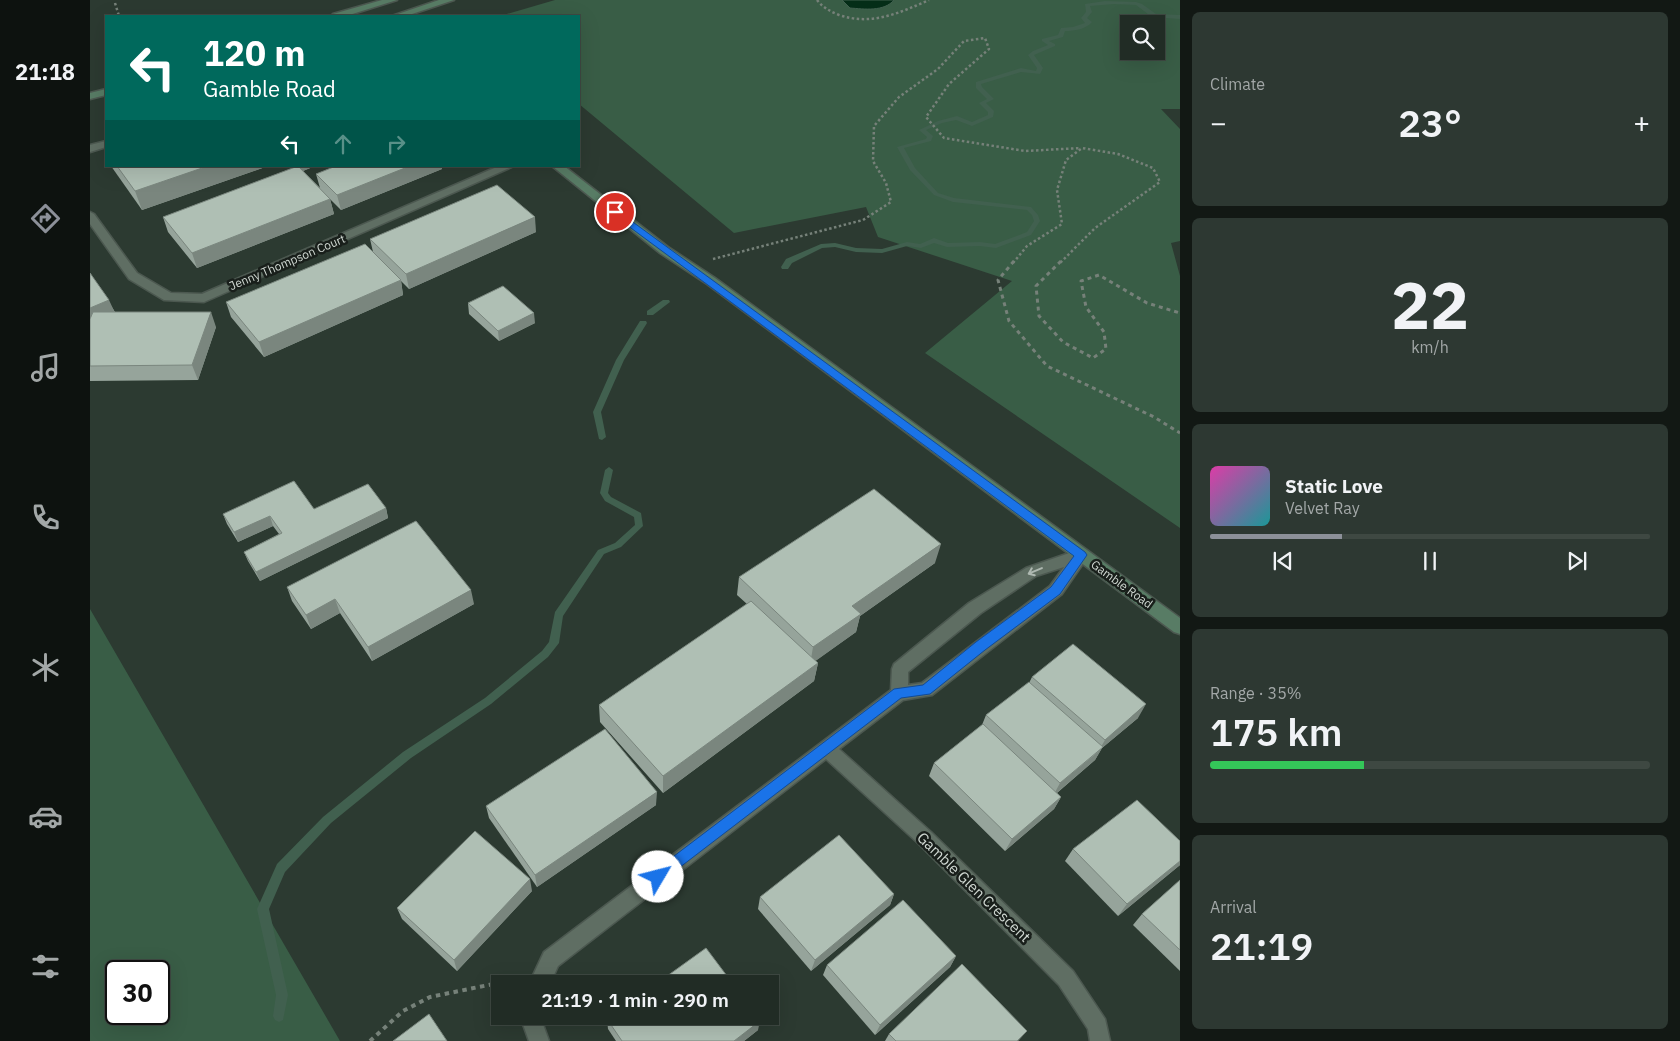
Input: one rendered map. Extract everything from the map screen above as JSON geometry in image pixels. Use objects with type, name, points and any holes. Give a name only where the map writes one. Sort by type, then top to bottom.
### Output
[{"type":"main road","points":[[340,15],[392,0]]},
{"type":"main road","points":[[404,15],[449,0]]},
{"type":"main road","points":[[380,4],[399,15]]},
{"type":"main road","points":[[380,4],[385,15]]},
{"type":"main road","points":[[90,96],[105,92]]},
{"type":"main road","name":"Gamble Road","points":[[558,167],[664,250],[689,266],[1180,627]]},
{"type":"street","points":[[90,149],[105,144]]},
{"type":"street","name":"Jenny Thompson Court","points":[[90,216],[133,276],[168,297],[204,298],[507,167]]},
{"type":"street","points":[[898,693],[900,669],[975,608],[1031,572],[1081,555]]},
{"type":"street","points":[[543,975],[550,959],[898,693],[926,690],[980,646],[1056,590],[1081,555]]},
{"type":"street","name":"Gamble Glen Crescent","points":[[827,749],[925,838],[1066,978],[1098,1026],[1100,1041]]},
{"type":"street","points":[[533,1025],[539,1041]]},
{"type":"path","points":[[817,0],[821,7],[852,20],[888,17],[930,0]]},
{"type":"path","points":[[115,3],[119,15]]},
{"type":"path","points":[[689,266],[863,220],[891,202],[886,183],[873,161],[874,126],[900,97],[938,69],[964,41],[985,38],[989,49],[949,84],[926,117],[944,138],[1025,151],[1082,148],[1118,154],[1154,168],[1160,182],[1095,228],[1036,286],[1038,316],[1063,342],[1093,358],[1106,349],[1104,332],[1086,307],[1081,281],[1099,275],[1136,300],[1163,310],[1180,313]]},
{"type":"path","points":[[1082,148],[1066,160],[1057,190],[1062,224],[1028,246],[998,280],[1008,322],[1047,366],[1154,417],[1180,433]]},
{"type":"path","points":[[370,1041],[403,1011],[430,997],[508,981],[550,959]]},
{"type":"shaded area","points":[[555,0],[1180,0],[1180,109],[1161,109],[1180,129],[1180,241],[1171,243],[1180,276],[1180,528],[925,353],[1012,281],[878,237],[866,207],[734,233],[580,105],[580,15],[503,15]]},
{"type":"shaded area","points":[[842,0],[894,0],[890,4],[879,8],[867,9],[850,8]]},
{"type":"shaded area","points":[[90,609],[340,1041],[90,1041]]},
{"type":"building","points":[[118,167],[205,167],[135,191]]},
{"type":"building","points":[[295,167],[299,167],[330,199],[192,253],[163,217]]},
{"type":"building","points":[[334,167],[407,167],[337,195],[316,174]]},
{"type":"building","points":[[497,185],[535,217],[406,274],[370,239]]},
{"type":"building","points":[[365,244],[401,280],[259,342],[226,302]]},
{"type":"building","points":[[90,273],[109,300],[90,308]]},
{"type":"building","points":[[503,286],[534,313],[498,331],[468,303]]},
{"type":"building","points":[[93,312],[211,312],[192,365],[90,366],[90,319]]},
{"type":"building","points":[[294,481],[314,509],[368,484],[386,508],[256,572],[244,552],[282,533],[270,516],[234,532],[223,514]]},
{"type":"building","points":[[874,489],[941,544],[852,606],[861,614],[813,647],[739,577]]},
{"type":"building","points":[[416,521],[471,590],[368,647],[335,599],[306,615],[287,587]]},
{"type":"building","points":[[751,601],[818,663],[663,776],[599,705]]},
{"type":"building","points":[[1073,644],[1146,704],[1105,740],[1032,677]]},
{"type":"building","points":[[1029,682],[1103,747],[1060,783],[986,715]]},
{"type":"building","points":[[983,724],[1061,797],[1012,839],[934,763]]},
{"type":"building","points":[[605,729],[657,792],[535,875],[486,806]]},
{"type":"building","points":[[1137,800],[1180,841],[1180,861],[1127,904],[1073,849]]},
{"type":"building","points":[[475,831],[530,879],[454,960],[397,908]]},
{"type":"building","points":[[839,835],[894,894],[815,960],[760,897]]},
{"type":"building","points":[[1180,880],[1180,950],[1142,914]]},
{"type":"building","points":[[903,900],[956,956],[880,1025],[827,965]]},
{"type":"building","points":[[706,948],[726,975],[668,975]]},
{"type":"building","points":[[962,964],[1027,1031],[1017,1041],[896,1041],[889,1034]]},
{"type":"building","points":[[429,1014],[447,1041],[393,1041]]},
{"type":"building","points":[[611,1025],[755,1025],[734,1041],[622,1041]]},
{"type":"waterway","points":[[785,267],[789,261],[821,246],[835,245],[856,250],[882,251],[907,244],[921,246],[934,240],[947,245],[980,244],[996,246],[1029,233],[1037,221],[1029,208],[953,200],[936,194],[912,169],[900,147],[929,140],[930,136],[922,130],[940,122],[957,118],[972,124],[991,116],[991,111],[982,103],[991,99],[979,88],[978,83],[1021,70],[1038,73],[1040,68],[1031,55],[1053,45],[1044,40],[1061,36],[1063,29],[1074,29],[1087,24],[1089,22],[1084,18],[1089,12],[1087,5],[1130,3],[1140,5],[1154,15],[1180,17]]},
{"type":"waterway","points":[[650,313],[666,302]]},
{"type":"waterway","points":[[602,437],[597,412],[620,360],[643,323]]},
{"type":"waterway","points":[[279,1016],[282,995],[263,909],[281,868],[327,820],[407,755],[488,701],[545,654],[554,643],[558,615],[601,552],[618,545],[639,526],[638,515],[608,499],[604,493],[609,470]]},
{"type":"route","points":[[615,212],[664,250],[711,281],[1081,555],[1056,590],[980,646],[926,690],[898,693],[658,877]]}]
